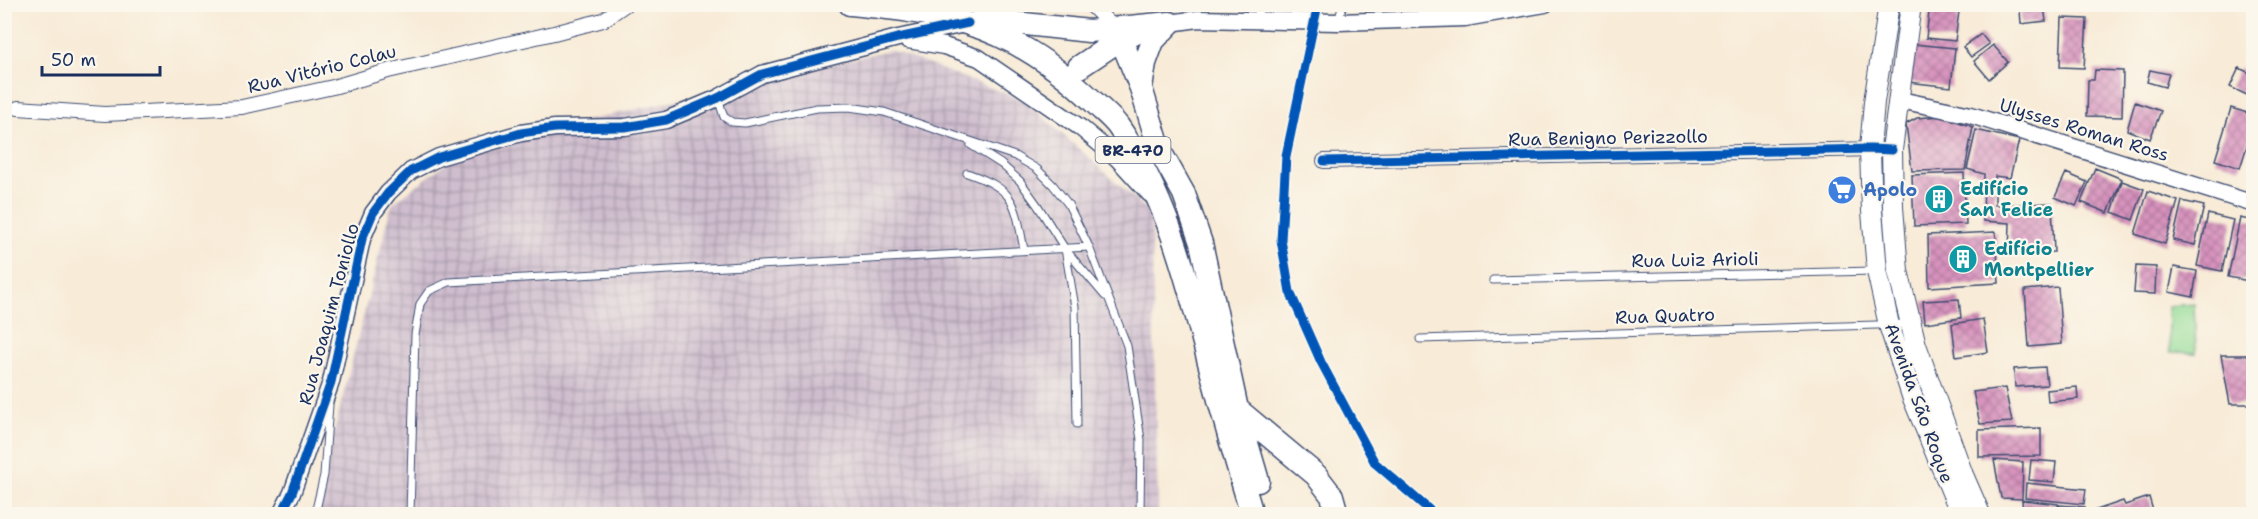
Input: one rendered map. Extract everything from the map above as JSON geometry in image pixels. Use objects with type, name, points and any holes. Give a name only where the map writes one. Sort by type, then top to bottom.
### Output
[{"type":"highway","name":"BR-470","points":[[850,4],[894,8],[968,23],[1030,50],[1069,78],[1116,124],[1137,155],[1163,208],[1178,249],[1228,439],[1252,514]]},
{"type":"highway","name":"BR-470","points":[[956,4],[1043,42],[1079,67],[1160,151],[1184,194],[1201,243],[1237,409],[1268,514]]},
{"type":"highway","points":[[968,23],[998,21],[1118,34],[1170,23]]},
{"type":"highway","points":[[1141,88],[1145,63],[1153,41],[1170,23]]},
{"type":"highway","points":[[1079,67],[1118,34]]},
{"type":"highway","points":[[1118,34],[1141,88],[1160,151]]},
{"type":"highway","points":[[1237,409],[1316,475],[1332,496],[1337,514]]},
{"type":"main road","name":"Avenida São Roque","points":[[1889,4],[1870,141],[1877,271],[1889,325],[1912,396],[1961,514]]},
{"type":"main road","name":"Avenida São Roque","points":[[1911,4],[1892,150],[1893,207],[1898,271],[1916,345],[1963,475],[1980,514]]},
{"type":"main road","points":[[1870,141],[1883,113],[1900,100]]},
{"type":"street","name":"Rua Vitório Colau","points":[[18,108],[105,114],[242,108],[333,87],[388,70],[603,20],[626,4]]},
{"type":"street","points":[[1090,4],[1118,34]]},
{"type":"street","points":[[1170,23],[1258,13],[1338,22],[1466,18],[1545,4]]},
{"type":"street","points":[[898,38],[968,23]]},
{"type":"street","name":"Rua Joaquim Toniollo","points":[[281,514],[292,493],[331,382],[362,239],[374,213],[387,193],[411,171],[440,157],[521,133],[555,128],[625,127],[666,120],[718,98],[762,74],[898,38],[944,46],[979,58],[1081,128],[1118,159],[1163,208]]},
{"type":"street","name":"Ulysses Roman Ross","points":[[1900,100],[1971,115],[2253,204]]},
{"type":"street","name":"Rua Benigno Perizzollo","points":[[1324,161],[1870,141],[1892,150]]},
{"type":"lane","points":[[1338,22],[1343,4]]},
{"type":"lane","points":[[718,98],[724,117],[732,122],[745,123],[817,108],[849,107],[884,112],[1015,156],[1037,169],[1068,204],[1089,248],[1127,346],[1139,429],[1140,514]]},
{"type":"lane","points":[[961,139],[1001,164],[1020,181],[1065,249],[1109,300]]},
{"type":"lane","points":[[967,173],[992,181],[1005,191],[1016,207],[1024,250]]},
{"type":"lane","points":[[410,514],[415,335],[420,303],[429,291],[449,282],[1089,248]]},
{"type":"lane","points":[[1065,249],[1075,307],[1077,424]]},
{"type":"lane","name":"Rua Luiz Arioli","points":[[1493,280],[1898,271]]},
{"type":"lane","name":"Rua Quatro","points":[[1420,339],[1911,324]]},
{"type":"lane","points":[[315,514],[324,475],[331,382]]},
{"type":"shaded area","points":[[890,50],[1025,101],[1151,213],[1158,514],[313,514],[392,204],[465,149]]},
{"type":"green space","points":[[2194,304],[2196,353],[2170,352],[2168,306]]},
{"type":"building","points":[[1930,4],[1960,4],[1955,41],[1926,38]]},
{"type":"building","points":[[2044,7],[2046,21],[2021,24],[2020,10]]},
{"type":"building","points":[[2062,18],[2087,19],[2084,68],[2060,67]]},
{"type":"building","points":[[1981,34],[1989,44],[1971,57],[1963,47]]},
{"type":"building","points":[[1913,44],[1955,48],[1951,87],[1908,82]]},
{"type":"building","points":[[1993,45],[2008,62],[1989,79],[1974,61]]},
{"type":"building","points":[[2239,68],[2254,75],[2254,87],[2249,96],[2230,87]]},
{"type":"building","points":[[2095,70],[2123,71],[2122,117],[2087,116],[2088,80],[2094,80]]},
{"type":"building","points":[[2150,70],[2169,74],[2165,87],[2147,82]]},
{"type":"building","points":[[2135,102],[2161,111],[2150,139],[2127,130]]},
{"type":"building","points":[[2231,108],[2254,115],[2254,124],[2240,168],[2215,160]]},
{"type":"building","points":[[1941,116],[1973,127],[1965,170],[1912,171],[1906,124],[1917,118]]},
{"type":"building","points":[[1976,130],[2019,140],[2010,178],[1995,176],[1995,205],[2052,203],[2054,252],[2009,254],[2010,223],[1983,221],[1984,174],[1967,169]]},
{"type":"building","points":[[2095,168],[2122,179],[2108,213],[2081,202]]},
{"type":"building","name":"Edifício San Felice","points":[[1964,173],[1966,224],[1914,226],[1912,175]]},
{"type":"building","points":[[2066,173],[2087,182],[2076,206],[2055,197]]},
{"type":"building","points":[[2122,181],[2144,189],[2133,220],[2112,212]]},
{"type":"building","points":[[2148,191],[2178,201],[2165,244],[2135,234]]},
{"type":"building","points":[[2182,201],[2204,206],[2195,245],[2173,240]]},
{"type":"building","points":[[2208,214],[2233,220],[2222,271],[2197,266]]},
{"type":"building","points":[[2240,218],[2254,221],[2254,282],[2228,277]]},
{"type":"building","name":"Edifício Montpellier","points":[[1996,232],[1999,283],[1929,287],[1928,235]]},
{"type":"building","points":[[2136,266],[2156,267],[2155,294],[2134,293]]},
{"type":"building","points":[[2174,267],[2197,271],[2193,297],[2169,292]]},
{"type":"building","points":[[2058,287],[2062,344],[2029,347],[2025,290]]},
{"type":"building","points":[[1959,299],[1961,318],[1925,323],[1923,301]]},
{"type":"building","points":[[1983,319],[1988,352],[1956,357],[1952,324]]},
{"type":"building","points":[[2221,355],[2254,355],[2254,404],[2230,404]]},
{"type":"building","points":[[2045,367],[2047,385],[2015,387],[2014,369]]},
{"type":"building","points":[[2077,387],[2078,399],[2048,402],[2047,390]]},
{"type":"building","points":[[2005,388],[2012,422],[1980,424],[1973,392]]},
{"type":"building","points":[[2041,428],[2041,456],[1979,457],[1979,430]]},
{"type":"building","points":[[1994,460],[2023,462],[2022,499],[2001,498]]},
{"type":"building","points":[[2031,460],[2056,462],[2054,482],[2029,480]]},
{"type":"building","points":[[2026,483],[2086,489],[2084,504],[2025,498]]},
{"type":"building","points":[[2149,497],[2154,514],[2085,514],[2123,501],[2125,505]]},
{"type":"building","points":[[2022,500],[2058,504],[2059,514],[2023,514]]},
{"type":"building","points":[[2059,505],[2085,507],[2084,512],[2060,514]]},
{"type":"cycle path","points":[[1318,4],[1286,156],[1281,240],[1290,292],[1321,362],[1375,463],[1434,514]]},
{"type":"cycle path","points":[[281,514],[292,493],[331,382],[362,239],[373,213],[388,193],[411,171],[439,157],[521,133],[555,128],[625,127],[666,120],[718,98],[762,74],[898,38],[968,23]]},
{"type":"cycle path","points":[[1324,161],[1892,150]]},
{"type":"place","name":"Apolo","points":[[1842,190]]},
{"type":"place","name":"Edifício San Felice","points":[[1939,199]]},
{"type":"place","name":"Edifício Montpellier","points":[[1963,259]]}]
